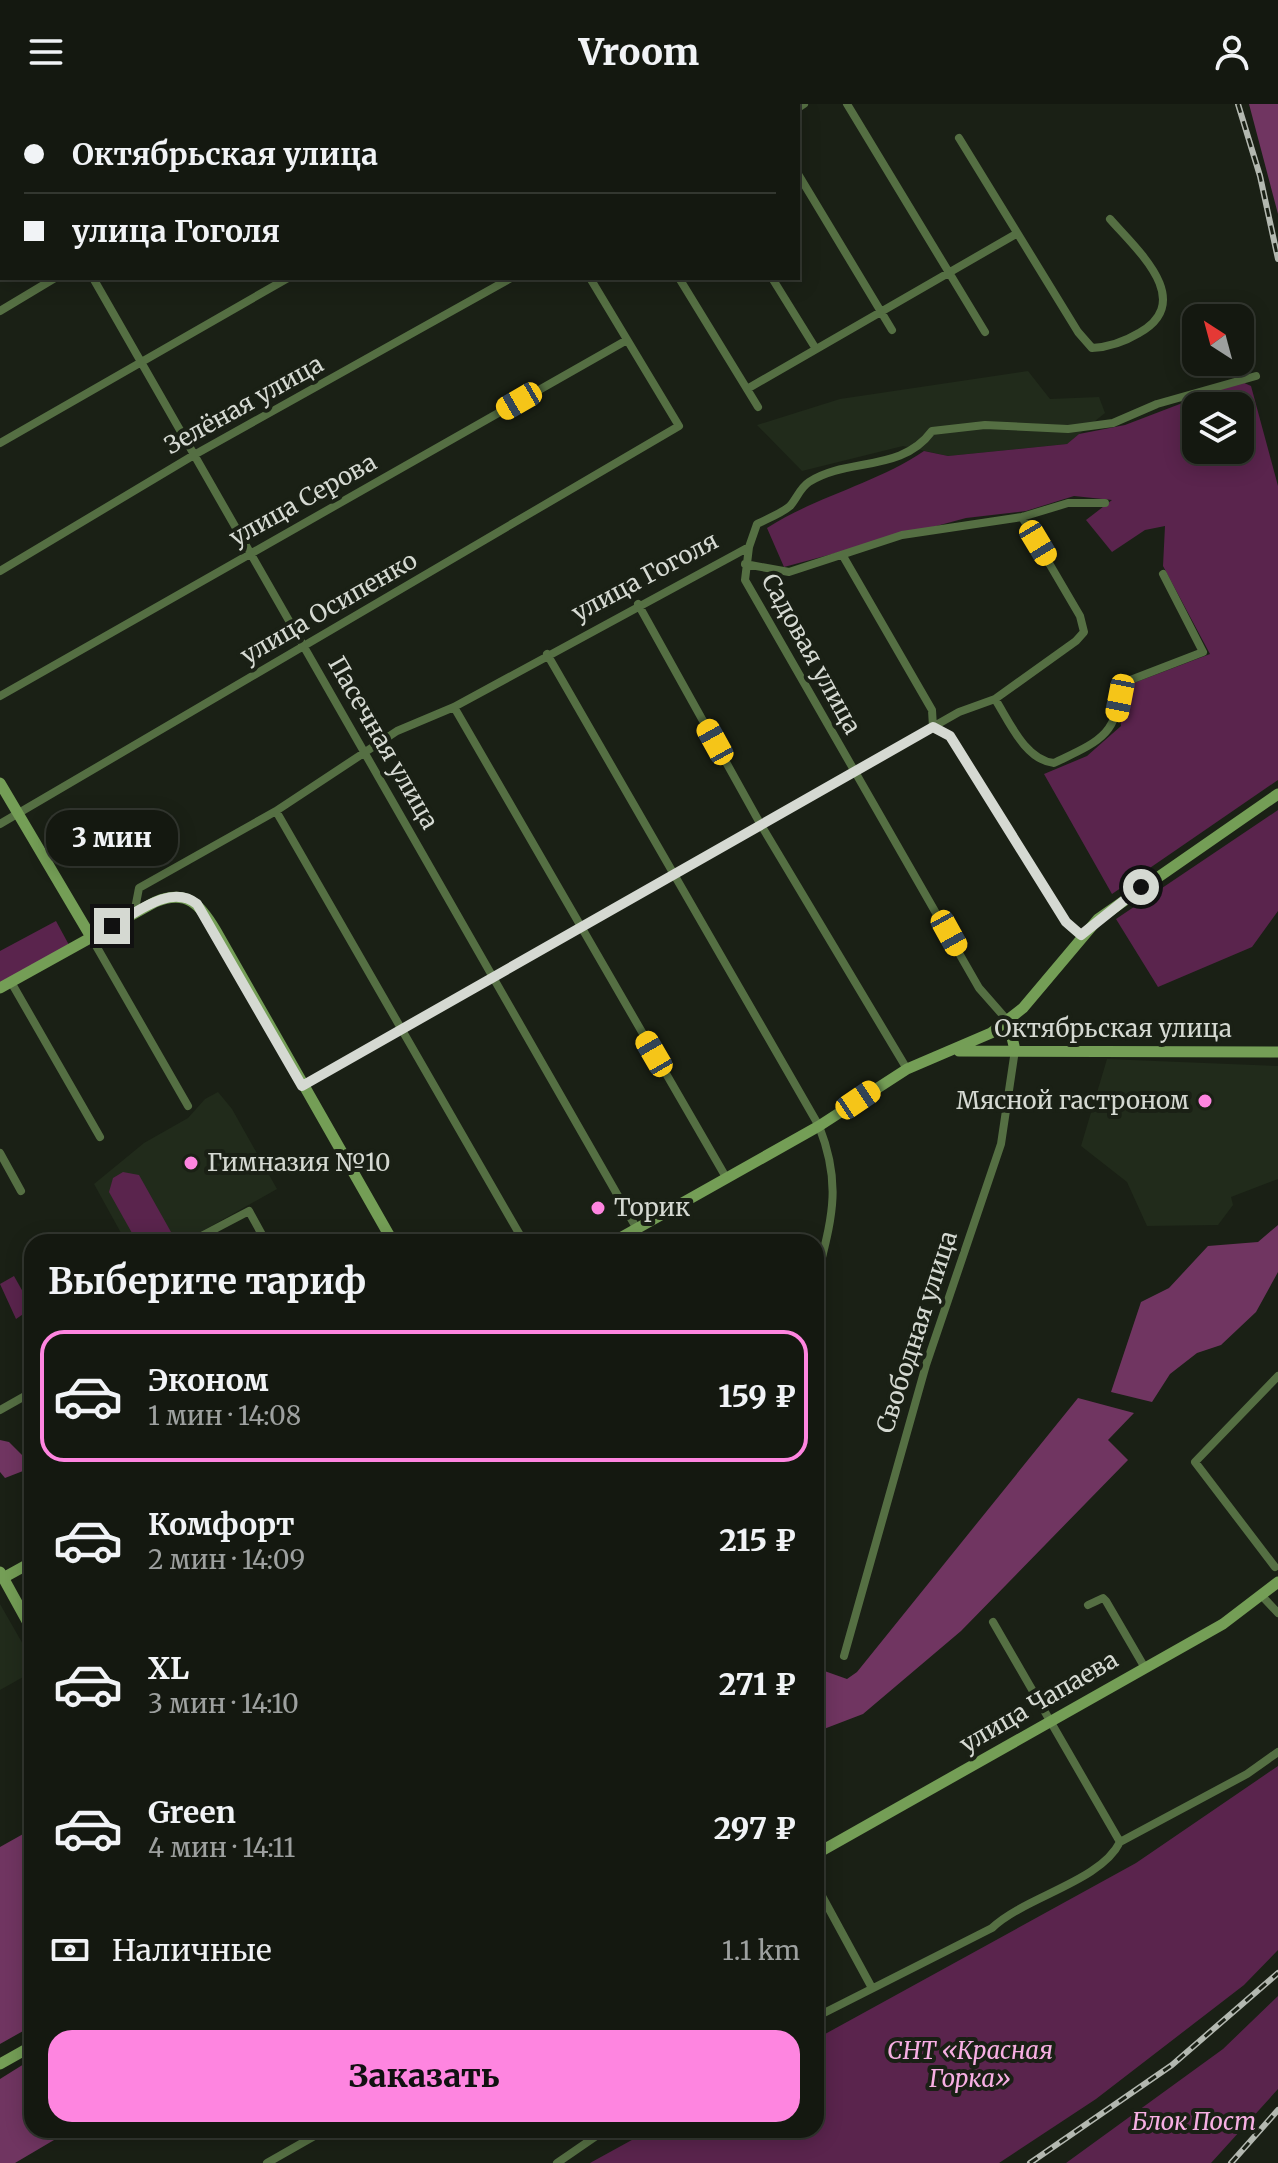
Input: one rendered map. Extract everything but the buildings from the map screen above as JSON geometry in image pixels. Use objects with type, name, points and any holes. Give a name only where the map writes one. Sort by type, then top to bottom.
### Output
[{"type":"main road","points":[[0,783],[91,937]]},
{"type":"main road","name":"Октябрьская улица","points":[[628,1234],[819,1126],[907,1069],[982,1038],[1008,1021],[1037,991],[1081,935],[1118,903],[1278,794]]},
{"type":"main road","points":[[6,985],[169,897],[191,899],[203,909],[388,1234]]},
{"type":"main road","name":"Свободная улица","points":[[1008,1021],[1015,1050]]},
{"type":"main road","name":"Октябрьская улица","points":[[947,1052],[1278,1052]]},
{"type":"main road","points":[[24,1565],[2,1575],[24,1615]]},
{"type":"main road","name":"улица Чапаева","points":[[824,1849],[1223,1624],[1278,1582]]},
{"type":"main road","points":[[0,2064],[24,2050]]},
{"type":"street","points":[[847,104],[985,332]]},
{"type":"street","points":[[959,138],[1078,332],[1092,348],[1105,347],[1149,328],[1159,318],[1163,304],[1159,278],[1110,219]]},
{"type":"street","points":[[800,177],[892,330]]},
{"type":"street","points":[[747,389],[1016,234]]},
{"type":"street","points":[[0,311],[52,280]]},
{"type":"street","name":"Пасечная улица","points":[[94,280],[637,1229]]},
{"type":"street","points":[[0,443],[285,280]]},
{"type":"street","name":"Зелёная улица","points":[[0,571],[194,455],[507,280]]},
{"type":"street","points":[[591,280],[627,340]]},
{"type":"street","points":[[680,280],[758,407]]},
{"type":"street","points":[[773,280],[816,349]]},
{"type":"street","name":"улица Осипенко","points":[[0,824],[679,426],[627,340]]},
{"type":"street","name":"улица Серова","points":[[0,696],[627,340]]},
{"type":"street","name":"улица Гоголя","points":[[134,915],[139,888],[276,811],[397,731],[454,707],[638,604],[749,547],[757,524],[790,506],[809,481],[856,466],[877,465],[922,444],[932,431],[985,425],[1068,429],[1113,423],[1157,404],[1256,376]]},
{"type":"street","points":[[745,564],[789,572],[902,535],[1022,517],[1068,503],[1105,503]]},
{"type":"street","points":[[302,1086],[959,712],[995,699],[1084,632],[1070,596],[1022,517]]},
{"type":"street","name":"Садовая улица","points":[[749,547],[745,580],[979,988],[1008,1021]]},
{"type":"street","points":[[843,556],[932,710],[933,727]]},
{"type":"street","points":[[995,699],[1026,747],[1046,762],[1054,763],[1102,739],[1116,717],[1120,684],[1203,652],[1163,574]]},
{"type":"street","points":[[638,604],[761,825],[907,1069]]},
{"type":"street","points":[[547,654],[672,876],[819,1126],[835,1177],[824,1249]]},
{"type":"street","points":[[454,707],[727,1179]]},
{"type":"street","points":[[933,727],[950,736],[1066,922],[1081,935]]},
{"type":"street","points":[[276,811],[519,1234]]},
{"type":"street","points":[[91,937],[188,1106]]},
{"type":"street","points":[[6,985],[100,1137]]},
{"type":"street","name":"Свободная улица","points":[[844,1656],[926,1365],[1001,1144],[1015,1050]]},
{"type":"street","points":[[0,1153],[21,1191]]},
{"type":"street","points":[[205,1234],[249,1211],[262,1234]]},
{"type":"street","points":[[1275,1567],[1195,1462],[1278,1376]]},
{"type":"street","points":[[0,1410],[24,1396]]},
{"type":"street","points":[[1262,1596],[1278,1613]]},
{"type":"street","points":[[1088,1605],[1103,1598],[1106,1601],[1145,1668]]},
{"type":"street","points":[[993,1622],[1120,1842]]},
{"type":"street","points":[[824,2013],[992,1928],[1009,1912],[1064,1886],[1106,1860],[1120,1842],[1247,1774],[1278,1752]]},
{"type":"street","points":[[824,1900],[872,1988]]},
{"type":"street","points":[[267,2163],[311,2138]]},
{"type":"street","points":[[557,2163],[593,2138]]},
{"type":"shaded area","points":[[1249,104],[1278,104],[1278,214]]},
{"type":"shaded area","points":[[1028,371],[1050,399],[1099,397],[1105,413],[1067,444],[948,456],[903,446],[802,471],[757,425],[840,399]]},
{"type":"shaded area","points":[[1107,1059],[1278,1066],[1278,1179],[1231,1197],[1233,1205],[1218,1225],[1147,1226],[1127,1182],[1081,1146]]},
{"type":"shaded area","name":"Гимназия №10","points":[[218,1092],[232,1109],[277,1189],[197,1234],[122,1234],[94,1184],[144,1143],[188,1118],[205,1099]]},
{"type":"shaded area","points":[[1278,1225],[1278,1272],[1256,1312],[1221,1345],[1197,1353],[1170,1374],[1152,1402],[1111,1392],[1141,1302],[1169,1288],[1208,1246],[1258,1242]]},
{"type":"shaded area","points":[[1078,1398],[1134,1413],[1108,1440],[1128,1460],[961,1631],[863,1714],[824,1729],[824,1671],[847,1679],[857,1672]]},
{"type":"shaded area","points":[[0,1440],[9,1442],[24,1457],[24,1470],[5,1478],[0,1472]]},
{"type":"shaded area","points":[[0,1604],[24,1646],[24,1676],[0,1690]]},
{"type":"shaded area","points":[[24,1834],[24,2030],[0,2044],[0,1847]]},
{"type":"shaded area","points":[[24,2064],[24,2138],[57,2138],[15,2163],[0,2163],[0,2079]]},
{"type":"green space","points":[[1240,381],[1251,386],[1253,392],[1211,392]]},
{"type":"green space","points":[[1254,397],[1278,486],[1278,780],[1112,894],[1044,774],[1087,756],[1121,726],[1118,689],[1210,654],[1163,566],[1165,526],[1145,530],[1112,552],[1086,520],[1112,500],[1074,496],[1026,511],[966,518],[784,567],[767,528],[924,451],[948,456],[1067,444],[1079,434],[1125,425],[1182,403],[1182,464],[1254,464]]},
{"type":"green space","points":[[1278,810],[1278,911],[1252,947],[1158,987],[1116,919]]},
{"type":"green space","points":[[56,921],[69,945],[0,983],[0,951]]},
{"type":"green space","points":[[123,1172],[139,1175],[171,1234],[133,1234],[109,1192],[113,1178]]},
{"type":"green space","points":[[14,1276],[24,1294],[24,1314],[16,1319],[0,1284]]},
{"type":"green space","name":"СНТ «Красная Горка»","points":[[1278,1766],[1278,1950],[1244,1985],[1096,2099],[999,2163],[590,2163],[635,2138],[824,2138],[824,2035],[1136,1863]]},
{"type":"green space","name":"Блок Пост","points":[[1278,1996],[1278,2089],[1211,2163],[1066,2163],[1223,2049]]},
{"type":"railway","points":[[1238,104],[1260,176],[1278,259]]},
{"type":"railway","points":[[1030,2163],[1172,2065],[1278,1973]]},
{"type":"railway","points":[[1231,2163],[1278,2110]]},
{"type":"place","name":"Мясной гастроном","points":[[1205,1101]]},
{"type":"place","name":"Гимназия №10","points":[[191,1163]]},
{"type":"place","name":"Торик","points":[[598,1208]]},
{"type":"route","points":[[112,926],[169,897],[191,899],[203,909],[302,1086],[933,727],[950,736],[1066,922],[1081,935],[1141,887]]}]
